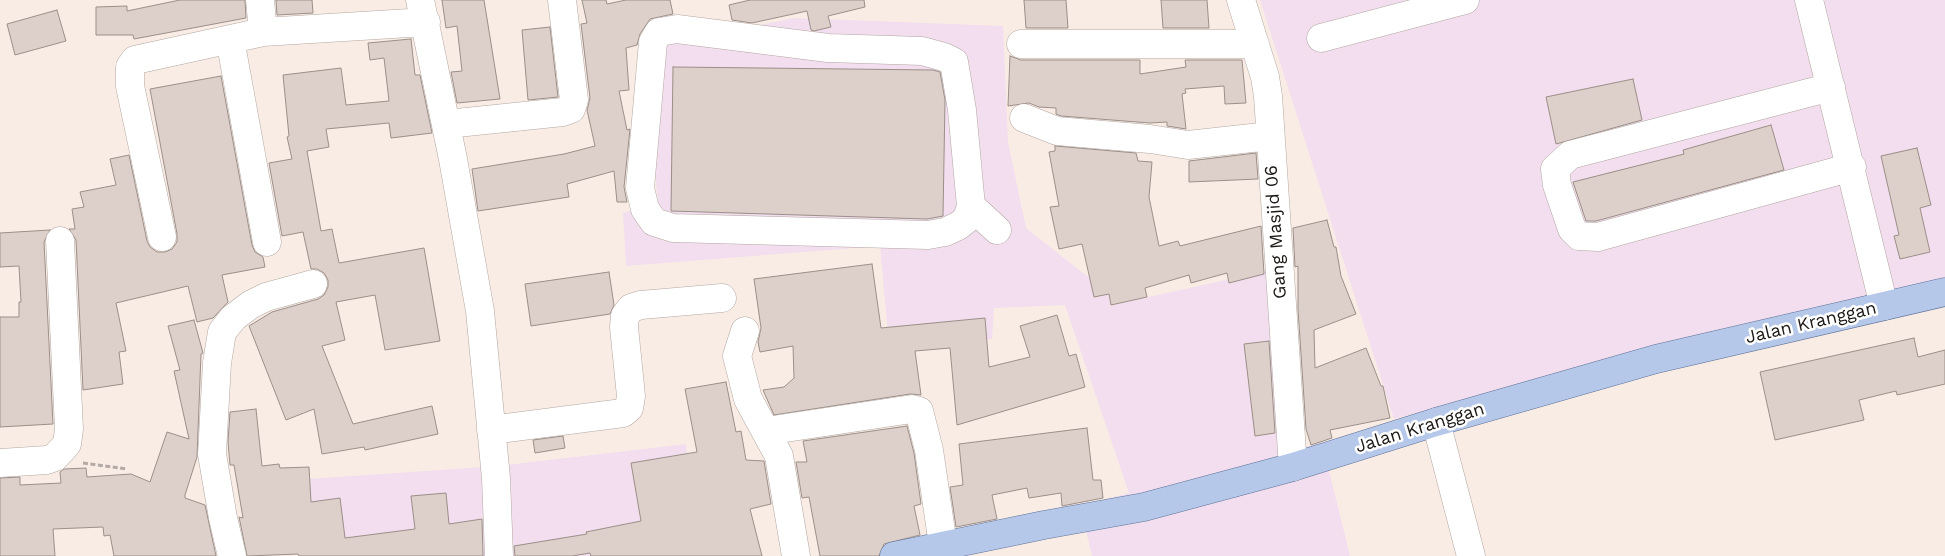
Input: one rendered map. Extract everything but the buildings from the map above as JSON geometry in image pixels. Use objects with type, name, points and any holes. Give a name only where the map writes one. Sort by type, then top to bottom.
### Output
[{"type":"main road","name":"Jalan Kranggan","points":[[894,556],[1044,525],[1116,514],[1293,467],[1436,422],[1656,359],[1945,292]]},
{"type":"street","points":[[260,0],[263,32]]},
{"type":"street","points":[[446,124],[563,112],[571,109],[574,100],[562,0]]},
{"type":"street","name":"Gang Masjid 06","points":[[1241,0],[1255,44],[1268,96],[1293,467]]},
{"type":"street","points":[[1321,38],[1465,0]]},
{"type":"street","points":[[1809,0],[1852,167],[1884,306]]},
{"type":"street","points":[[162,237],[130,86],[130,67],[135,60],[263,32],[423,11],[446,124],[480,311],[491,430],[499,556]]},
{"type":"street","points":[[971,206],[967,219],[958,226],[945,232],[928,236],[673,228],[654,222],[645,210],[640,188],[653,42],[659,32],[677,29],[828,48],[922,51],[954,62],[971,206],[997,230]]},
{"type":"street","points":[[230,39],[267,242]]},
{"type":"street","points":[[1021,44],[1255,44]]},
{"type":"street","points":[[1831,87],[1570,155],[1555,169],[1557,185],[1572,229],[1579,236],[1598,237],[1852,167]]},
{"type":"street","points":[[1024,118],[1057,131],[1150,139],[1188,145],[1270,136]]},
{"type":"street","points":[[0,463],[47,460],[58,454],[67,444],[69,429],[60,241]]},
{"type":"street","points":[[232,556],[223,518],[212,454],[217,363],[222,332],[234,318],[250,305],[266,297],[313,284]]},
{"type":"street","points":[[491,430],[623,413],[629,408],[631,396],[624,328],[625,316],[631,308],[641,305],[722,298]]},
{"type":"street","points":[[744,331],[737,356],[748,399],[779,456],[796,556]]},
{"type":"street","points":[[779,429],[912,409],[919,411],[929,450],[943,545]]},
{"type":"street","points":[[1436,422],[1471,556]]},
{"type":"path","points":[[58,454],[92,465],[127,469]]},
{"type":"shaded area","points":[[1260,0],[1945,0],[1945,278],[1394,419]]},
{"type":"shaded area","points":[[794,18],[1003,26],[1008,142],[1026,228],[1121,303],[1285,267],[1295,450],[1322,442],[1350,556],[1092,556],[1080,506],[1129,493],[1065,305],[994,308],[992,339],[889,345],[880,246],[626,266],[623,213],[658,203],[642,49]]},
{"type":"shaded area","points":[[686,444],[697,556],[317,556],[308,479],[498,466]]}]
